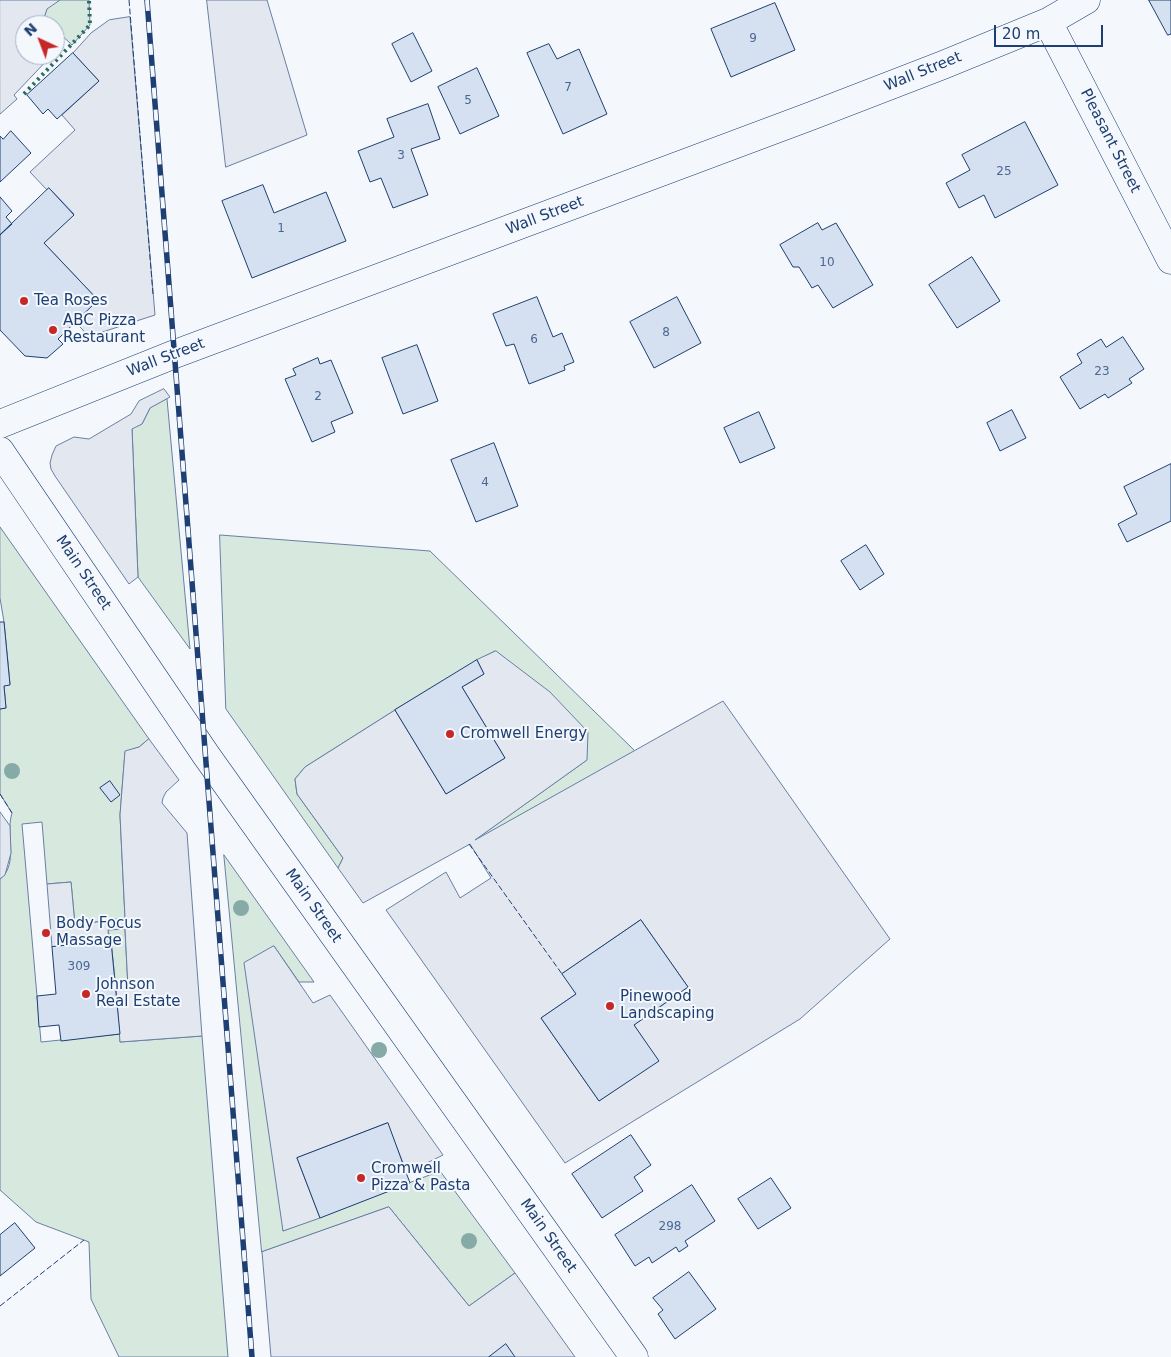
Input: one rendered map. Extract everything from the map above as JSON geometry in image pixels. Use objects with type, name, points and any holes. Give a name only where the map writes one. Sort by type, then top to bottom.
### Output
[{"type":"street","name":"Wall Street","points":[[0,424],[175,354],[811,116],[934,68],[1048,22],[1086,0]]},
{"type":"street","name":"Pleasant Street","points":[[1048,22],[1171,260]]},
{"type":"street","name":"Main Street","points":[[0,452],[206,755],[634,1357]]},
{"type":"shaded area","points":[[0,0],[60,0],[47,9],[45,15],[15,15],[15,65],[42,65],[14,95],[17,99],[0,114]]},
{"type":"shaded area","points":[[60,0],[89,0],[90,25],[72,45],[65,38],[65,15],[45,15],[47,8]]},
{"type":"shaded area","points":[[207,0],[267,0],[307,135],[226,167]]},
{"type":"shaded area","points":[[130,17],[155,315],[87,337],[75,322],[98,300],[44,243],[74,214],[49,188],[47,190],[30,172],[75,130],[62,115],[99,81],[73,53],[91,33],[109,20]]},
{"type":"shaded area","points":[[164,389],[170,397],[150,408],[142,424],[132,429],[138,577],[129,584],[55,476],[50,463],[56,446],[74,437],[89,439],[131,414],[139,401]]},
{"type":"shaded area","points":[[167,399],[190,649],[138,577],[132,428],[142,424],[150,408]]},
{"type":"shaded area","points":[[0,527],[149,739],[139,747],[125,752],[120,815],[125,918],[75,925],[71,882],[47,884],[42,822],[22,824],[41,1042],[120,1034],[120,1042],[202,1036],[228,1357],[119,1357],[91,1299],[89,1242],[36,1222],[0,1190],[0,879],[5,874],[10,861],[10,824],[12,813],[0,794],[0,709],[6,708],[4,686],[10,684],[0,598]]},
{"type":"shaded area","points":[[220,535],[430,551],[635,751],[469,844],[587,760],[495,651],[395,710],[305,767],[295,779],[297,794],[343,858],[338,868],[226,709]]},
{"type":"shaded area","points":[[496,651],[550,692],[588,732],[587,760],[475,840],[723,701],[890,939],[800,1019],[565,1163],[386,910],[446,872],[460,898],[491,878],[470,844],[363,903],[338,868],[343,858],[297,794],[295,779],[305,767],[395,710],[446,794],[505,758],[462,687],[484,674],[477,660]],"holes":[[[641,920],[688,987],[634,1025],[658,1061],[599,1101],[541,1018],[576,994],[563,974]]]},
{"type":"shaded area","points":[[149,739],[179,780],[166,792],[162,803],[187,833],[202,1036],[120,1042],[116,989],[128,988],[125,929],[108,930],[109,942],[52,947],[47,884],[71,882],[75,925],[125,918],[120,815],[125,751],[139,747]]},
{"type":"shaded area","points":[[0,812],[10,826],[11,853],[5,875],[0,879]]},
{"type":"shaded area","points":[[224,855],[314,982],[299,982],[274,946],[283,1231],[440,1171],[515,1273],[469,1306],[389,1207],[262,1252]]},
{"type":"shaded area","points":[[125,929],[128,988],[116,989],[108,930]]},
{"type":"shaded area","points":[[274,946],[313,1003],[330,995],[443,1155],[407,1173],[387,1123],[297,1158],[320,1218],[283,1231],[244,963]]},
{"type":"shaded area","points":[[389,1207],[469,1306],[515,1273],[575,1357],[271,1357],[262,1252]]},
{"type":"building","points":[[1149,0],[1171,0],[1171,34],[1168,35]]},
{"type":"building","points":[[775,3],[795,50],[731,77],[711,29]]},
{"type":"building","points":[[413,33],[432,71],[411,82],[392,44]]},
{"type":"building","points":[[549,44],[557,59],[579,49],[607,114],[563,134],[527,53]]},
{"type":"building","points":[[73,53],[99,81],[57,119],[48,109],[43,114],[27,95],[60,65],[65,65],[65,60]]},
{"type":"building","points":[[477,68],[499,116],[460,134],[438,87]]},
{"type":"building","points":[[428,104],[440,139],[411,149],[428,195],[393,208],[381,178],[370,182],[358,151],[394,137],[387,119]]},
{"type":"building","points":[[1025,122],[1058,185],[995,218],[984,195],[959,208],[946,183],[970,170],[962,155]]},
{"type":"building","points":[[11,131],[31,153],[0,182],[0,136],[3,139]]},
{"type":"building","points":[[263,185],[274,213],[326,192],[346,241],[252,278],[222,201]]},
{"type":"building","points":[[49,188],[74,215],[44,243],[98,300],[58,339],[63,344],[47,358],[25,356],[0,330],[0,235]]},
{"type":"building","points":[[0,197],[12,211],[6,217],[12,224],[0,235]]},
{"type":"building","points":[[818,223],[822,230],[836,223],[873,285],[833,308],[818,285],[812,288],[799,267],[793,267],[780,245]]},
{"type":"building","points":[[972,257],[1000,301],[957,328],[929,285]]},
{"type":"building","points":[[537,297],[553,337],[562,333],[574,362],[564,366],[565,370],[529,384],[514,344],[506,346],[493,314]]},
{"type":"building","points":[[677,297],[701,343],[654,368],[630,322]]},
{"type":"building","points":[[1123,337],[1144,369],[1129,379],[1132,383],[1108,398],[1105,394],[1080,409],[1060,377],[1082,363],[1077,354],[1101,339],[1106,347]]},
{"type":"building","points":[[417,345],[438,401],[403,414],[382,358]]},
{"type":"building","points":[[318,358],[320,364],[331,360],[353,413],[331,422],[335,432],[312,442],[285,379],[296,375],[293,369]]},
{"type":"building","points":[[1012,410],[1026,438],[1000,451],[987,423]]},
{"type":"building","points":[[759,412],[775,448],[740,463],[724,428]]},
{"type":"building","points":[[494,443],[518,506],[476,522],[451,460]]},
{"type":"building","points":[[1171,464],[1171,521],[1127,542],[1118,524],[1137,514],[1124,487]]},
{"type":"building","points":[[866,545],[884,574],[860,590],[841,561]]},
{"type":"building","points":[[0,622],[4,622],[10,685],[4,686],[6,708],[0,709]]},
{"type":"building","name":"Cromwell Energy","points":[[477,660],[484,674],[462,687],[505,758],[446,794],[395,710]]},
{"type":"building","points":[[110,781],[120,795],[111,802],[100,788]]},
{"type":"building","name":"Pinewood Landscaping","points":[[641,920],[688,987],[634,1025],[659,1061],[599,1101],[541,1018],[576,994],[562,974]]},
{"type":"building","points":[[111,941],[120,1034],[61,1041],[59,1025],[39,1027],[37,996],[56,994],[52,947]]},
{"type":"building","points":[[388,1123],[410,1183],[320,1218],[297,1158]]},
{"type":"building","points":[[631,1135],[651,1165],[634,1177],[643,1191],[602,1218],[572,1174]]},
{"type":"building","points":[[771,1178],[791,1208],[758,1229],[738,1199]]},
{"type":"building","points":[[692,1185],[715,1221],[685,1241],[688,1246],[679,1252],[676,1247],[652,1263],[649,1257],[635,1266],[615,1235]]},
{"type":"building","points":[[15,1223],[35,1248],[0,1276],[0,1235]]},
{"type":"building","points":[[689,1272],[716,1309],[675,1339],[658,1314],[663,1310],[653,1298]]},
{"type":"building","points":[[506,1344],[515,1357],[489,1357]]},
{"type":"railway","points":[[147,0],[252,1357]]},
{"type":"hedge","points":[[24,94],[90,25],[89,0]]},
{"type":"fence","points":[[129,0],[153,294]]},
{"type":"fence","points":[[0,794],[12,813]]},
{"type":"fence","points":[[469,844],[562,974]]},
{"type":"fence","points":[[0,1306],[84,1240]]},
{"type":"place","name":"Tea Roses","points":[[24,301]]},
{"type":"place","name":"ABC Pizza Restaurant","points":[[53,330]]},
{"type":"place","name":"Cromwell Energy","points":[[450,734]]},
{"type":"place","name":"Body Focus Massage","points":[[46,933]]},
{"type":"place","name":"Johnson Real Estate","points":[[86,994]]},
{"type":"place","name":"Pinewood Landscaping","points":[[610,1006]]},
{"type":"place","name":"Cromwell Pizza & Pasta","points":[[361,1178]]}]
